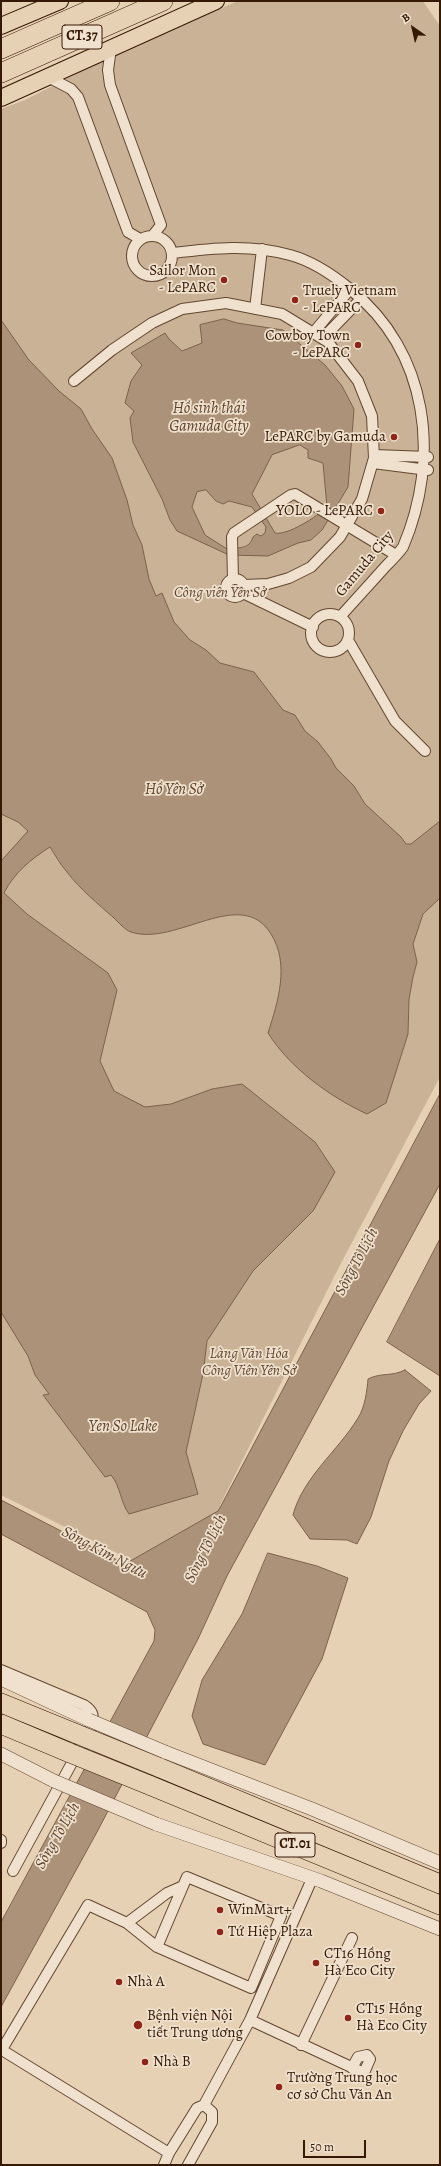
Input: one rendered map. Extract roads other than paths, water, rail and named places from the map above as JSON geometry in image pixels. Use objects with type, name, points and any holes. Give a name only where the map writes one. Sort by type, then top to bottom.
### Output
[{"type":"highway","name":"CT.37","points":[[1,49],[110,1]]},
{"type":"highway","name":"CT.37","points":[[1,73],[163,1]]},
{"type":"highway","name":"CT.01","points":[[1,1703],[83,1727],[162,1759],[440,1884]]},
{"type":"highway","name":"CT.01","points":[[1,1724],[440,1905]]},
{"type":"main road","points":[[1,26],[60,1]]},
{"type":"main road","points":[[1,98],[216,1]]},
{"type":"street","points":[[111,48],[108,70],[110,85],[161,225],[153,235],[140,239],[132,251],[133,265],[144,275],[158,276],[170,267],[173,253],[167,240],[153,235]]},
{"type":"street","points":[[48,77],[71,89],[78,97],[128,232],[140,239]]},
{"type":"street","name":"Gamuda City","points":[[173,253],[214,248],[252,247],[292,255],[334,276],[362,298],[395,335],[414,370],[428,423],[428,470],[426,488],[416,519],[402,548],[340,616]]},
{"type":"street","points":[[257,309],[265,250]]},
{"type":"street","points":[[314,332],[350,289]]},
{"type":"street","points":[[323,338],[362,298]]},
{"type":"street","points":[[74,381],[112,350],[141,331],[182,309],[226,303],[282,314],[323,338],[358,381],[372,416],[374,459],[362,499],[340,537],[311,568],[289,578],[243,589],[235,597],[227,593],[226,584],[233,579],[241,580],[243,589],[313,627]]},
{"type":"street","points":[[374,459],[428,457]]},
{"type":"street","points":[[374,459],[428,470]]},
{"type":"street","points":[[233,579],[232,546],[234,533],[267,510],[295,494],[334,516],[396,555]]},
{"type":"street","points":[[348,640],[338,650],[324,650],[313,640],[313,627],[322,616],[331,614],[340,616],[348,627],[348,640],[395,721],[425,751]]},
{"type":"street","points":[[1,1670],[84,1705],[91,1710],[94,1717],[92,1726],[13,1871]]},
{"type":"street","points":[[1,1679],[83,1727]]},
{"type":"street","points":[[1,1754],[54,1781],[156,1824],[312,1878],[440,1928]]},
{"type":"street","points":[[162,1759],[312,1809],[440,1863]]},
{"type":"street","points":[[157,1947],[188,1877],[281,1916],[251,1988],[157,1947],[127,1923],[88,1904],[1,2050],[169,2153]]},
{"type":"street","points":[[164,2165],[169,2153],[197,2108],[204,2105],[250,2020],[312,1878]]},
{"type":"street","points":[[127,1923],[167,1893],[183,1886]]},
{"type":"street","points":[[301,2045],[352,1938]]},
{"type":"street","points":[[250,2020],[352,2068]]},
{"type":"street","points":[[188,2165],[212,2122],[212,2112],[204,2105]]},
{"type":"water","name":"Hồ sinh thái Gamuda City","points":[[224,319],[237,323],[283,330],[325,365],[342,386],[354,409],[348,487],[322,530],[311,540],[298,543],[268,556],[229,555],[177,531],[170,520],[162,499],[133,442],[130,418],[134,411],[125,403],[131,381],[142,365],[131,353],[165,333],[169,339],[182,351],[202,343],[200,325]],"holes":[[[300,445],[308,450],[308,458],[323,463],[327,507],[310,520],[287,531],[275,533],[252,494],[272,455]],[[206,490],[216,501],[223,504],[229,501],[252,507],[266,527],[265,533],[261,536],[257,534],[246,546],[227,549],[205,535],[192,507],[197,492]]]},
{"type":"water","name":"Hồ Yên Sở","points":[[1,320],[29,360],[59,391],[81,409],[92,429],[112,458],[127,500],[133,525],[142,545],[149,579],[156,596],[162,593],[174,622],[190,640],[206,650],[220,663],[254,672],[283,710],[295,715],[305,731],[318,742],[336,768],[354,786],[365,804],[401,837],[406,844],[411,844],[440,821],[440,898],[423,914],[413,944],[417,962],[409,999],[408,1034],[386,1103],[367,1114],[325,1090],[299,1070],[277,1046],[268,1033],[278,996],[281,970],[280,958],[277,946],[271,934],[258,920],[243,915],[225,916],[168,932],[149,934],[131,932],[122,926],[89,896],[62,866],[50,847],[36,856],[18,873],[4,893],[27,914],[108,973],[117,990],[100,1061],[114,1091],[145,1107],[171,1104],[212,1089],[242,1084],[315,1142],[335,1172],[313,1211],[253,1271],[207,1341],[203,1374],[186,1452],[198,1494],[129,1514],[124,1505],[117,1484],[111,1475],[105,1477],[43,1395],[49,1394],[35,1375],[28,1356],[1,1312],[1,861],[28,831],[18,822],[1,814]]},
{"type":"water","name":"Sông Tô Lịch","points":[[440,1094],[440,1184],[227,1576],[198,1639],[97,1832],[1,2007],[1,1922],[154,1641],[155,1630],[147,1612],[1,1534],[1,1500],[125,1564],[218,1511]]},
{"type":"water","points":[[440,1239],[440,1376],[387,1342]]},
{"type":"water","points":[[405,1370],[431,1391],[419,1404],[403,1431],[389,1461],[371,1517],[357,1544],[347,1540],[310,1539],[293,1515],[305,1488],[358,1418],[364,1404],[368,1379]]},
{"type":"water","points":[[268,1553],[317,1566],[348,1578],[322,1659],[265,1765],[203,1744],[192,1716],[202,1680],[242,1614]]},
{"type":"place","name":"Sailor Mon - LePARC","points":[[224,280]]},
{"type":"place","name":"Truely Vietnam - LePARC","points":[[295,300]]},
{"type":"place","name":"Cowboy Town - LePARC","points":[[358,345]]},
{"type":"place","name":"LePARC by Gamuda","points":[[394,437]]},
{"type":"place","name":"YOLO - LePARC","points":[[381,511]]},
{"type":"place","name":"WinMart+","points":[[220,1910]]},
{"type":"place","name":"Tứ Hiệp Plaza","points":[[220,1932]]},
{"type":"place","name":"CT16 Hồng Hà Eco City","points":[[316,1963]]},
{"type":"place","name":"Nhà A","points":[[119,1982]]},
{"type":"place","name":"CT15 Hồng Hà Eco City","points":[[348,2018]]},
{"type":"place","name":"Bệnh viện Nội tiết Trung ương","points":[[138,2025]]},
{"type":"place","name":"Nhà B","points":[[145,2062]]},
{"type":"place","name":"Trường Trung học cơ sở Chu Văn An","points":[[279,2087]]},
{"type":"park label","name":"Công viên Yên Sở","points":[[220,593]]},
{"type":"park label","name":"Làng Văn Hóa Công Viên Yên Sở","points":[[249,1362]]},
{"type":"water label","name":"Yen So Lake","points":[[123,1427]]},
{"type":"water label","name":"Sông Kim Ngưu","points":[[104,1553]]}]
